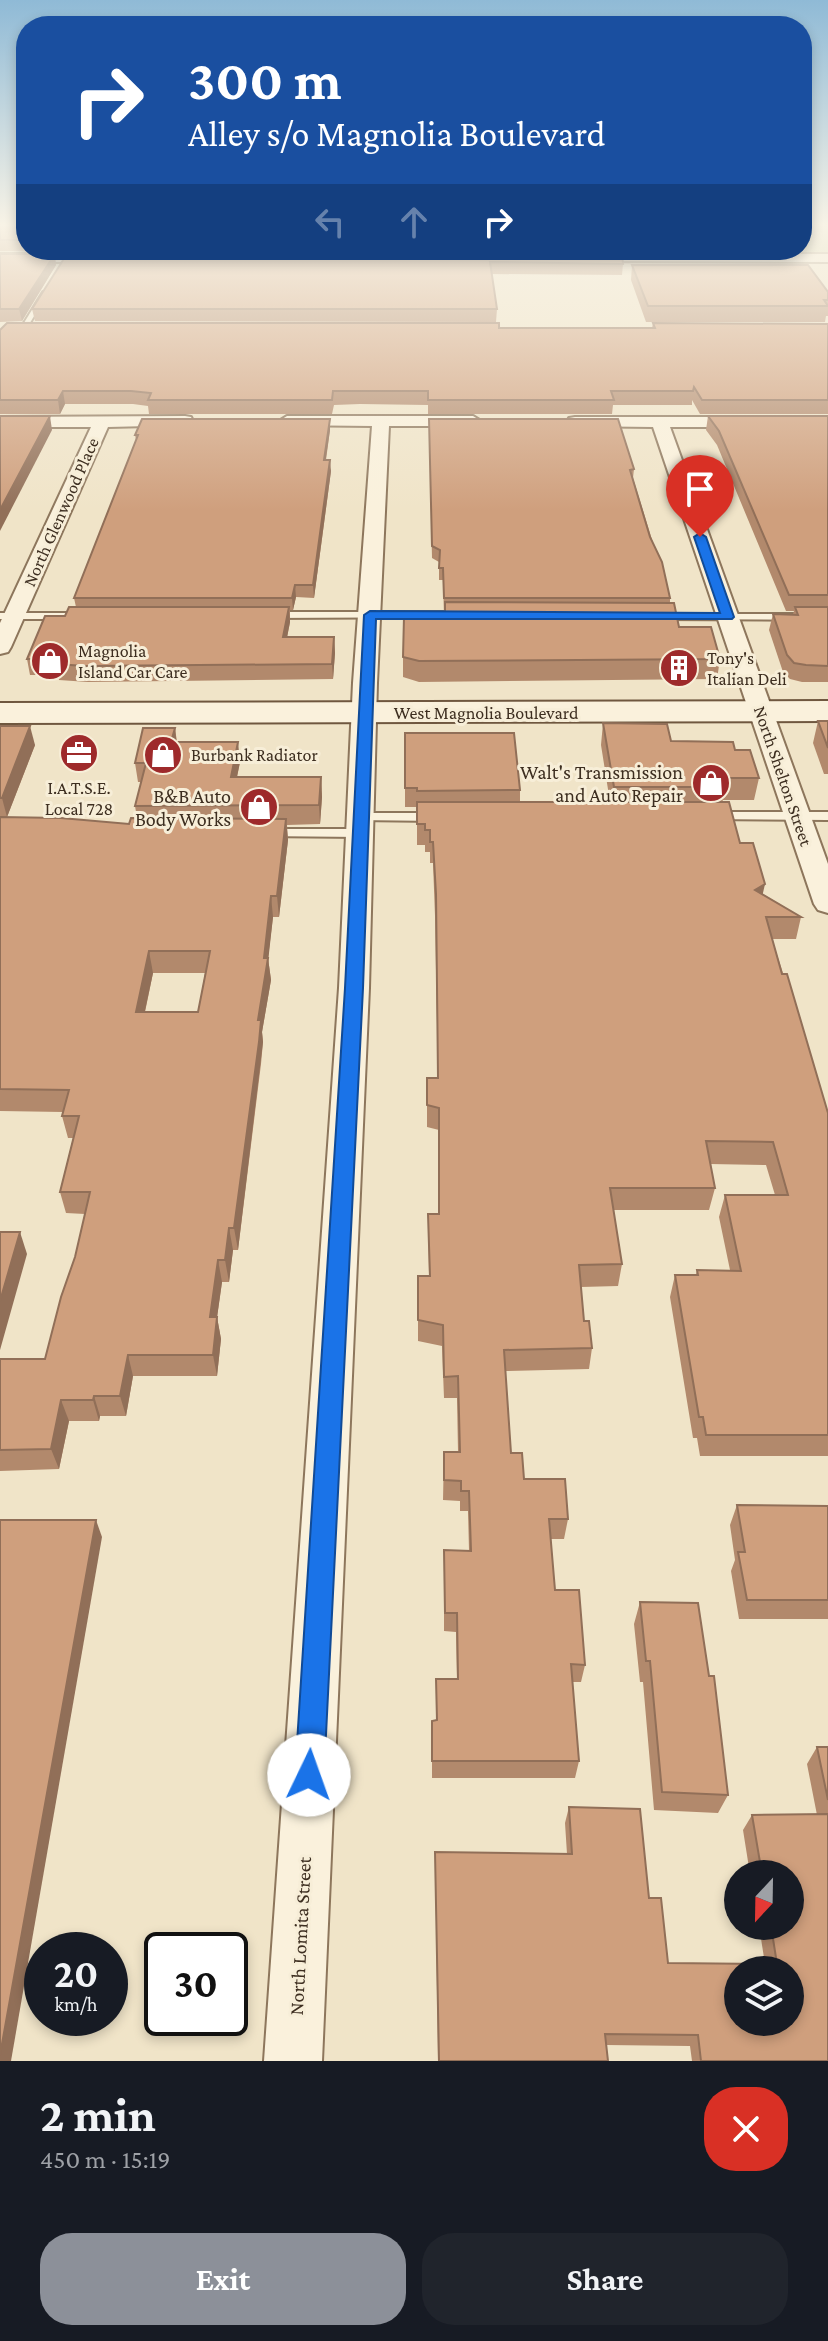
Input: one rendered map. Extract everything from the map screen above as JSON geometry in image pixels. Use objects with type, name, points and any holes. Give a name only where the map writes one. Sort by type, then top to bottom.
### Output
[{"type":"main road","name":"West Magnolia Boulevard","points":[[0,713],[828,711]]},
{"type":"street","name":"North Glenwood Place","points":[[0,647],[7,616],[102,421]]},
{"type":"street","points":[[0,422],[210,421]]},
{"type":"street","points":[[272,421],[489,421]]},
{"type":"street","name":"North Lomita Street","points":[[293,2061],[381,421]]},
{"type":"street","points":[[551,421],[828,422]]},
{"type":"street","name":"North Shelton Street","points":[[660,422],[828,904]]},
{"type":"lane","points":[[22,329],[28,319]]},
{"type":"lane","points":[[255,615],[479,615]]},
{"type":"lane","points":[[7,616],[72,616]]},
{"type":"lane","points":[[638,616],[828,617]]},
{"type":"lane","points":[[704,816],[828,816]]},
{"type":"lane","points":[[253,833],[455,817]]},
{"type":"building","points":[[7,323],[499,323],[499,328],[655,328],[653,323],[828,324],[828,400],[702,400],[694,387],[693,391],[611,391],[614,400],[428,400],[428,391],[333,391],[332,400],[148,400],[151,393],[63,391],[58,400],[0,400],[0,330]]},
{"type":"building","points":[[0,416],[50,416],[0,510]]},
{"type":"building","points":[[708,416],[828,416],[828,595],[789,595],[719,431]]},
{"type":"building","points":[[142,419],[330,419],[324,460],[330,460],[313,585],[295,585],[292,598],[74,598]]},
{"type":"building","points":[[429,419],[618,419],[634,469],[630,470],[650,537],[662,562],[670,598],[444,598],[443,568],[439,568],[440,550],[432,546]]},
{"type":"building","points":[[445,602],[674,603],[679,627],[711,627],[720,659],[419,661],[403,657],[404,617],[445,616]]},
{"type":"building","points":[[69,607],[289,607],[283,637],[334,637],[332,664],[85,666],[56,664],[58,659],[27,659],[45,616],[65,616]]},
{"type":"building","points":[[795,607],[828,607],[828,666],[794,663],[787,655],[773,614],[798,615]]},
{"type":"building","points":[[818,721],[828,721],[828,748]]},
{"type":"building","points":[[603,723],[667,724],[671,741],[733,742],[735,750],[750,750],[759,778],[723,778],[725,787],[614,787]]},
{"type":"building","points":[[0,726],[30,726],[2,798],[0,798]]},
{"type":"building","points":[[143,728],[175,728],[171,742],[238,742],[231,777],[321,777],[319,805],[135,806],[146,763],[135,763]]},
{"type":"building","points":[[405,733],[514,733],[520,790],[417,791],[417,788],[405,788]]},
{"type":"building","points":[[417,802],[729,802],[740,843],[753,843],[765,884],[755,890],[801,917],[766,917],[782,974],[787,974],[828,1113],[828,1435],[706,1435],[703,1417],[699,1417],[675,1275],[698,1275],[697,1270],[741,1271],[725,1195],[788,1195],[773,1142],[706,1141],[715,1188],[610,1188],[622,1264],[579,1265],[584,1321],[589,1321],[592,1348],[504,1350],[511,1453],[522,1453],[524,1479],[565,1479],[568,1519],[549,1519],[555,1590],[579,1590],[585,1665],[571,1664],[579,1761],[432,1761],[432,1721],[437,1720],[436,1679],[458,1679],[457,1613],[445,1613],[444,1550],[471,1551],[469,1491],[461,1491],[461,1481],[444,1480],[444,1452],[460,1452],[458,1376],[444,1377],[443,1325],[418,1320],[418,1276],[430,1276],[428,1214],[439,1214],[439,1108],[427,1105],[427,1078],[438,1078],[433,842],[430,842],[430,830],[425,830],[425,824],[417,824]]},
{"type":"building","points":[[0,817],[129,824],[131,818],[286,819],[277,896],[271,896],[264,958],[268,958],[258,1020],[261,1020],[259,1042],[234,1228],[229,1228],[225,1260],[218,1260],[210,1317],[217,1317],[213,1355],[128,1355],[120,1396],[61,1400],[51,1449],[0,1450],[0,1359],[45,1359],[75,1257],[90,1192],[60,1192],[79,1116],[62,1116],[69,1090],[0,1089]],"holes":[[[149,951],[210,951],[198,1012],[136,1012]]]},
{"type":"building","points":[[0,1232],[20,1232],[0,1301]]},
{"type":"building","points":[[737,1505],[828,1506],[828,1600],[747,1600],[738,1552],[745,1552]]},
{"type":"building","points":[[0,1520],[96,1520],[0,2055]]},
{"type":"building","points":[[640,1602],[698,1603],[709,1676],[714,1676],[728,1795],[662,1792],[650,1661],[646,1661]]},
{"type":"building","points":[[817,1747],[828,1747],[828,1800]]},
{"type":"building","points":[[569,1807],[640,1809],[649,1898],[661,1898],[668,1963],[724,1964],[724,2036],[804,2036],[804,1956],[776,1956],[773,1940],[804,1940],[804,1860],[760,1860],[752,1815],[828,1814],[828,2061],[701,2061],[698,2035],[605,2034],[608,2061],[439,2061],[435,1852],[572,1854]]},
{"type":"place","name":"Magnolia Island Car Care","points":[[50,661]]},
{"type":"place","name":"Tony's Italian Deli","points":[[679,668]]},
{"type":"place","name":"I.A.T.S.E. Local 728","points":[[79,753]]},
{"type":"place","name":"Burbank Radiator","points":[[163,755]]},
{"type":"place","name":"Walt's Transmission and Auto Repair","points":[[711,783]]},
{"type":"place","name":"B&B Auto Body Works","points":[[259,807]]},
{"type":"route","points":[[309,1775],[354,988],[370,615],[728,617],[700,537]]}]
